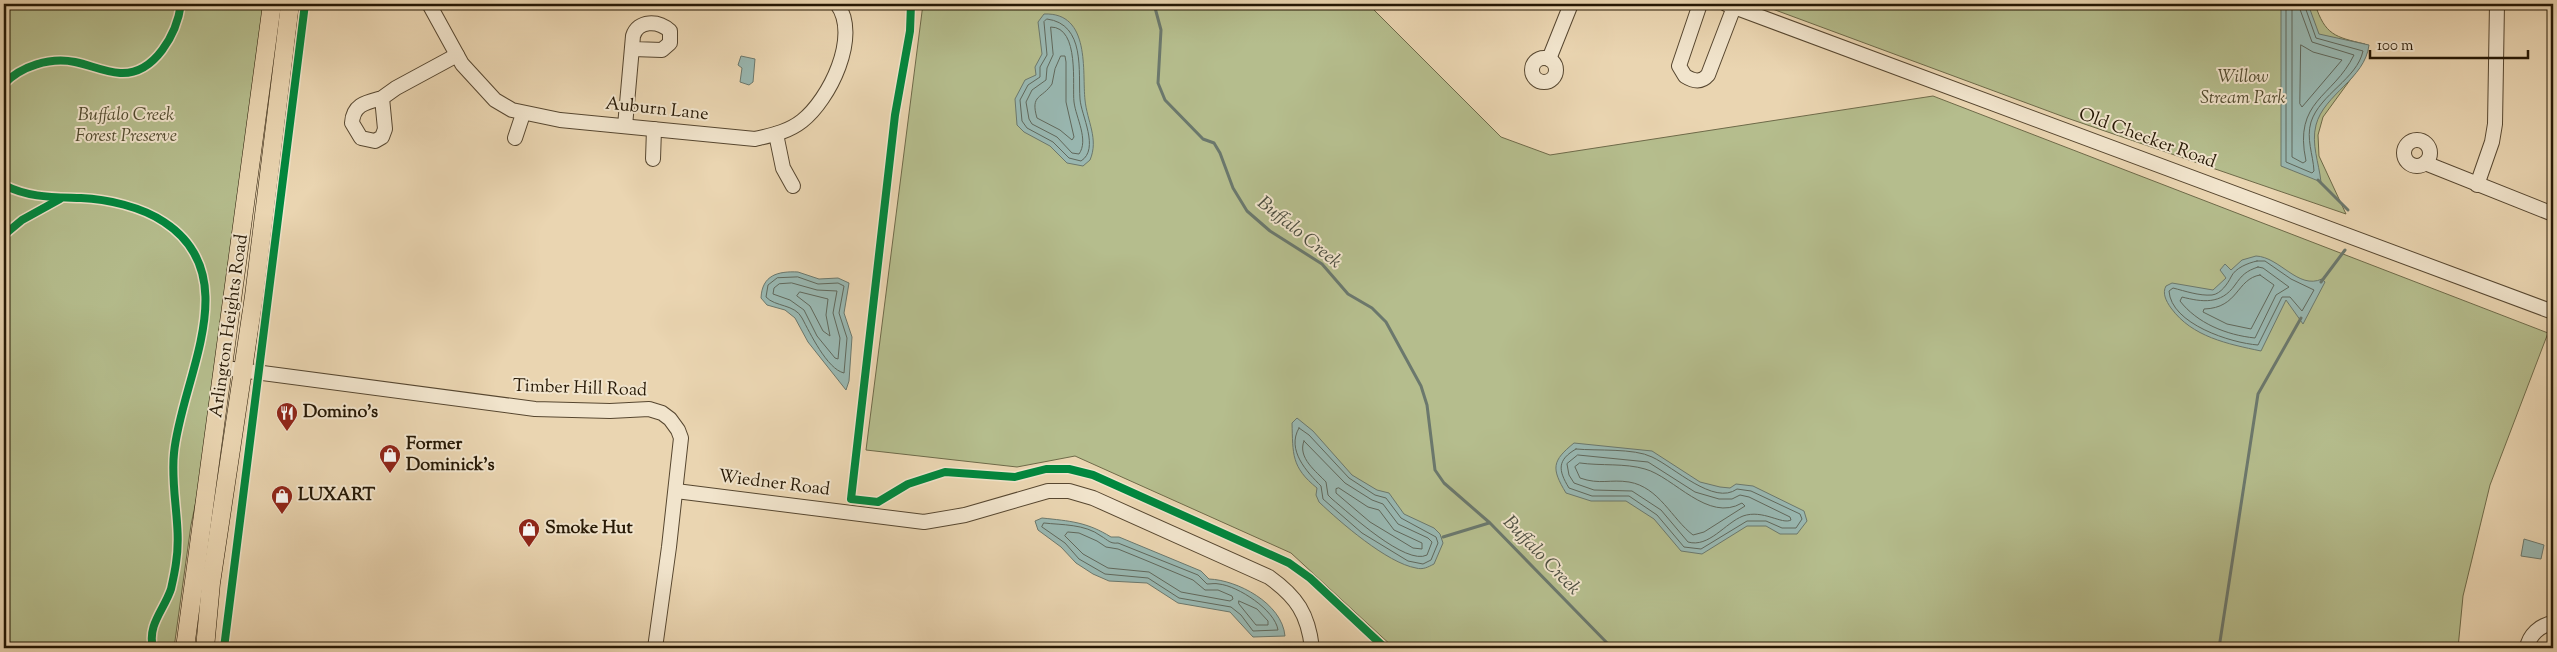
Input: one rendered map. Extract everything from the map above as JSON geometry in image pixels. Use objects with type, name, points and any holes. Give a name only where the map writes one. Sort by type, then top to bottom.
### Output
[{"type":"main road","name":"Arlington Heights Road","points":[[185,648],[225,368],[272,4]]},
{"type":"main road","name":"Arlington Heights Road","points":[[205,648],[211,583],[243,371],[290,4]]},
{"type":"street","name":"Auburn Lane","points":[[429,4],[457,55],[482,88],[495,100],[523,114],[756,139],[776,134],[802,121],[817,105],[833,83],[843,53],[844,28],[837,4]]},
{"type":"street","points":[[1550,59],[1571,4]]},
{"type":"street","points":[[1700,4],[1679,66],[1684,76],[1697,81],[1702,80],[1708,75],[1730,5]]},
{"type":"street","points":[[2477,185],[2492,142],[2495,124],[2497,4]]},
{"type":"street","name":"Old Checker Road","points":[[1730,5],[2553,312]]},
{"type":"street","points":[[625,126],[633,49]]},
{"type":"street","points":[[382,98],[396,88],[457,55]]},
{"type":"street","points":[[515,138],[523,114]]},
{"type":"street","points":[[653,159],[654,129]]},
{"type":"street","points":[[776,134],[783,168],[793,186]]},
{"type":"street","points":[[2426,163],[2553,214]]},
{"type":"street","name":"Timber Hill Road","points":[[225,368],[535,409],[610,411],[649,409],[662,413],[678,430],[680,438],[676,491],[655,648]]},
{"type":"street","name":"Wiedner Road","points":[[676,491],[924,522],[965,515],[1048,491],[1069,491],[1093,498],[1269,577],[1288,591],[1301,609],[1310,629],[1312,648]]},
{"type":"street","points":[[2527,648],[2535,632],[2545,624],[2553,623]]},
{"type":"green space","name":"Buffalo Creek Forest Preserve","points":[[4,4],[266,4],[205,458],[191,525],[174,648],[4,648]]},
{"type":"green space","points":[[923,4],[1368,4],[1501,137],[1550,155],[1933,96],[2548,333],[2490,485],[2463,596],[2458,648],[1394,648],[1291,553],[1075,456],[1017,467],[866,450]]},
{"type":"green space","name":"Willow Stream Park","points":[[1759,4],[2315,4],[2323,22],[2332,33],[2365,44],[2361,65],[2323,117],[2318,135],[2319,156],[2346,214],[2067,118]]},
{"type":"water","points":[[2281,4],[2308,4],[2319,34],[2369,45],[2366,57],[2360,67],[2327,104],[2320,114],[2316,125],[2314,139],[2321,182],[2281,166]]},
{"type":"water","points":[[1044,14],[1059,16],[1070,23],[1077,33],[1081,46],[1086,108],[1093,137],[1090,160],[1083,166],[1067,163],[1050,146],[1024,132],[1017,125],[1015,99],[1025,80],[1036,75],[1035,67],[1042,54],[1038,22]]},
{"type":"water","points":[[741,56],[755,59],[753,82],[749,85],[740,82],[742,68],[738,65]]},
{"type":"water","points":[[2256,256],[2273,262],[2297,277],[2313,281],[2322,279],[2325,282],[2303,324],[2286,300],[2261,351],[2224,342],[2200,333],[2180,318],[2168,303],[2165,294],[2166,286],[2172,283],[2213,290],[2226,278],[2220,270],[2225,264],[2231,270],[2242,260]]},
{"type":"water","points":[[784,272],[798,272],[819,279],[838,278],[849,283],[844,313],[852,337],[849,381],[846,390],[808,342],[795,318],[785,310],[767,305],[761,298],[764,284],[772,276]]},
{"type":"water","points":[[1297,418],[1313,431],[1352,475],[1377,490],[1389,493],[1404,514],[1434,528],[1440,534],[1443,543],[1434,564],[1419,569],[1404,565],[1364,541],[1319,502],[1316,495],[1317,488],[1302,473],[1293,452],[1292,423]]},
{"type":"water","points":[[1574,443],[1652,451],[1700,482],[1730,488],[1736,484],[1753,486],[1804,511],[1807,521],[1797,534],[1780,534],[1766,526],[1747,526],[1702,554],[1681,551],[1654,519],[1626,501],[1591,501],[1566,493],[1558,477],[1556,465],[1561,455]]},
{"type":"water","points":[[1042,518],[1086,525],[1111,537],[1119,537],[1201,571],[1209,579],[1220,580],[1245,589],[1267,604],[1276,613],[1282,624],[1285,636],[1253,637],[1230,612],[1178,603],[1147,583],[1109,581],[1093,574],[1076,563],[1061,547],[1038,530],[1035,521]]},
{"type":"water","points":[[2524,539],[2544,545],[2541,559],[2521,556]]},
{"type":"waterway","name":"Buffalo Creek","points":[[1154,4],[1161,30],[1158,83],[1165,100],[1203,139],[1214,143],[1220,153],[1233,188],[1247,211],[1270,231],[1322,264],[1348,294],[1372,308],[1386,322],[1421,386],[1427,405],[1435,470],[1444,483],[1490,523],[1612,648]]},
{"type":"waterway","points":[[2318,180],[2348,210]]},
{"type":"waterway","points":[[2321,282],[2345,250]]},
{"type":"waterway","points":[[2219,648],[2258,394],[2301,318]]},
{"type":"waterway","points":[[1443,537],[1489,523]]},
{"type":"cycle path","points":[[4,84],[19,72],[36,64],[56,61],[75,62],[120,73],[133,72],[154,60],[162,50],[175,27],[181,4]]},
{"type":"cycle path","points":[[224,648],[305,4]]},
{"type":"cycle path","points":[[911,4],[910,31],[895,115],[851,499],[878,502],[908,484],[945,472],[1015,477],[1046,469],[1069,469],[1093,475],[1289,563],[1310,578],[1385,648]]},
{"type":"cycle path","points":[[4,185],[32,195],[102,200],[145,212],[164,222],[189,244],[202,270],[205,299],[203,330],[179,424],[174,453],[173,480],[178,535],[176,563],[171,589],[152,632],[153,648]]},
{"type":"cycle path","points":[[4,235],[22,220],[60,199]]},
{"type":"place","name":"Domino's","points":[[287,432]]},
{"type":"place","name":"Former Dominick's","points":[[390,474]]},
{"type":"place","name":"LUXART","points":[[282,515]]},
{"type":"place","name":"Smoke Hut","points":[[529,548]]}]
